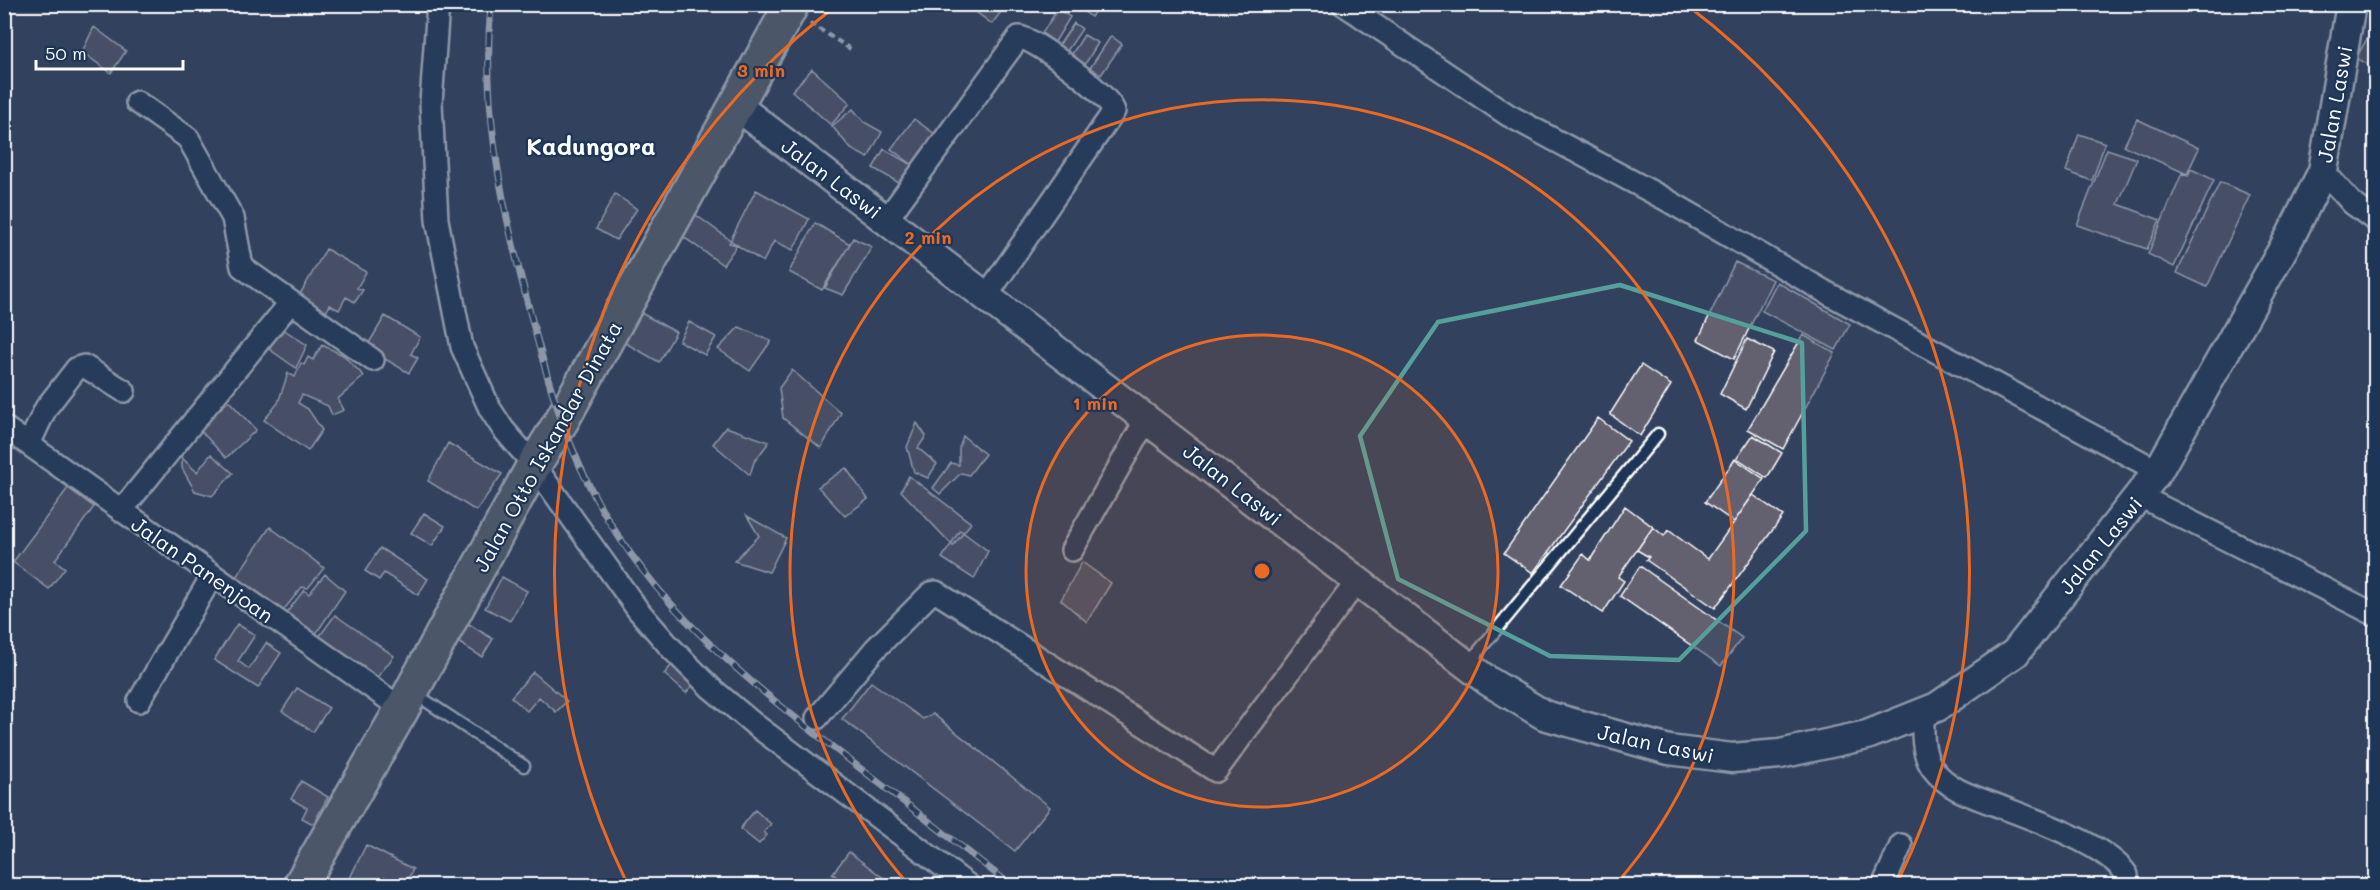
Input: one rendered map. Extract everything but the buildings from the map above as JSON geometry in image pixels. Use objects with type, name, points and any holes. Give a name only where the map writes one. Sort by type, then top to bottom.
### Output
[{"type":"main road","name":"Jalan Otto Iskandar Dinata","points":[[300,885],[407,700],[534,465],[737,106],[790,7]]},
{"type":"street","points":[[438,4],[431,103],[437,220],[462,347],[490,409],[503,429],[534,465],[638,610],[711,688],[830,783],[969,885]]},
{"type":"street","points":[[1343,4],[1508,115],[1665,199],[1830,294],[2158,471]]},
{"type":"street","name":"Jalan Laswi","points":[[737,106],[1467,664],[1544,715],[1668,750],[1732,758],[1824,747],[1867,735],[1923,712],[1964,690],[2014,653],[2158,471],[2292,233],[2323,171],[2351,4]]},
{"type":"street","points":[[887,219],[1018,37],[1032,41],[1052,55],[1100,92],[1113,106],[1114,111],[987,295]]},
{"type":"street","points":[[137,102],[188,138],[233,218],[242,267],[373,360]]},
{"type":"street","points":[[2323,171],[2352,203],[2376,221]]},
{"type":"street","points":[[122,511],[290,303]]},
{"type":"street","points":[[29,444],[46,408],[77,368],[84,366],[124,391]]},
{"type":"street","points":[[1072,550],[1147,418]]},
{"type":"street","name":"Jalan Panenjoan","points":[[4,427],[212,576],[407,700]]},
{"type":"street","points":[[2140,496],[2376,615]]},
{"type":"street","points":[[139,701],[212,576]]},
{"type":"street","points":[[817,718],[875,649],[931,593],[936,592],[1216,771],[1358,580]]},
{"type":"street","points":[[1923,712],[1925,751],[1932,768],[1946,783],[1964,794],[2020,814],[2103,853],[2120,863],[2127,875],[2126,885]]},
{"type":"street","points":[[1883,885],[1901,846]]},
{"type":"lane","points":[[1467,664],[1658,434]]},
{"type":"lane","points":[[407,700],[524,766]]},
{"type":"path","points":[[790,7],[852,50]]},
{"type":"highlighted area","points":[[1620,285],[1802,343],[1806,531],[1679,660],[1550,656],[1398,579],[1360,436],[1438,322]]},
{"type":"railway","points":[[491,4],[489,41],[491,113],[500,183],[515,254],[559,414],[578,462],[612,527],[639,566],[670,602],[702,637],[737,669],[810,730],[1012,886]]},
{"type":"district","name":"Kadungora","points":[[591,145]]}]
